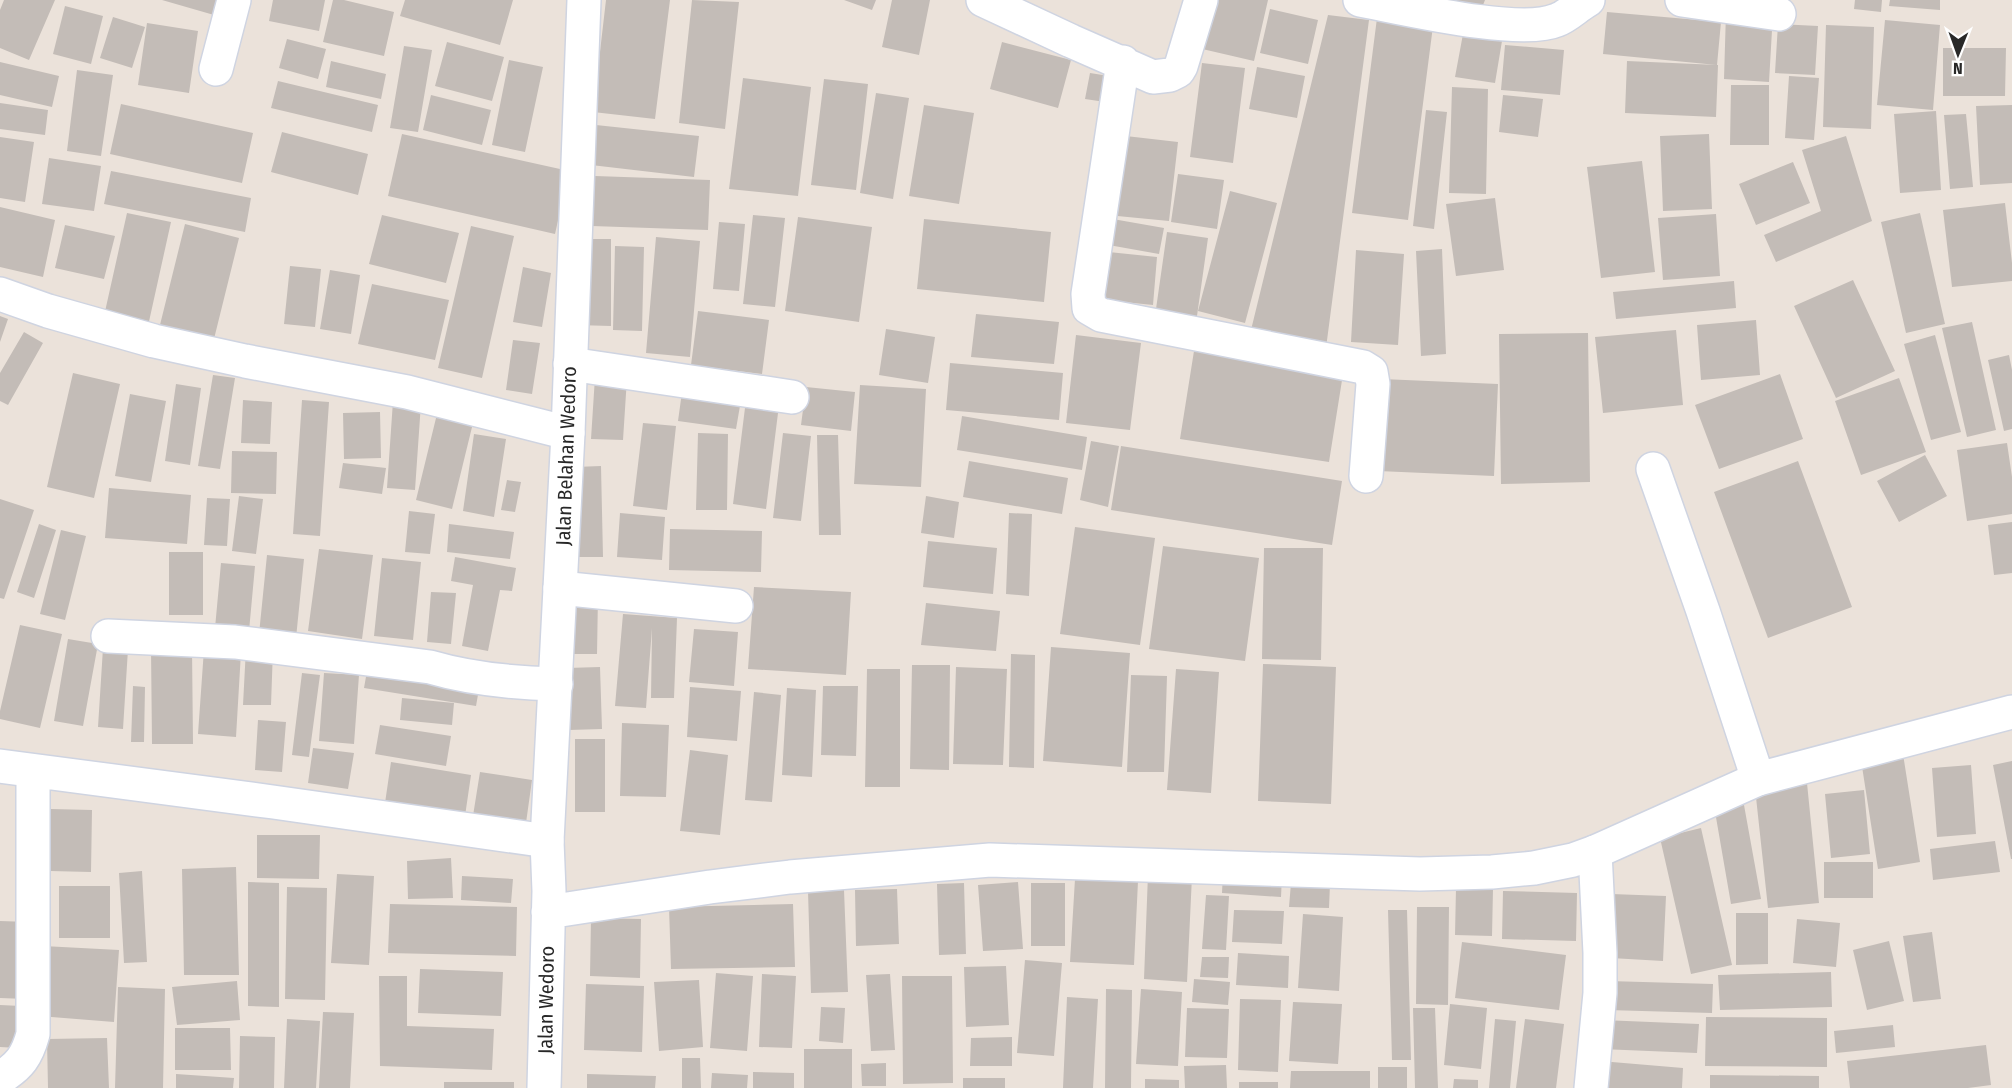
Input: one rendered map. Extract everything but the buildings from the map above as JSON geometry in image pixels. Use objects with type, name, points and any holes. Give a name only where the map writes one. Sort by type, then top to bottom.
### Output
[{"type":"street","points":[[216,69],[234,0]]},
{"type":"street","name":"Jalan Belahan Wedoro","points":[[548,912],[547,841],[568,433],[584,0]]},
{"type":"street","points":[[983,0],[1153,76],[1170,75],[1178,71],[1201,0]]},
{"type":"street","points":[[1360,0],[1476,21],[1523,26],[1556,21],[1587,0]]},
{"type":"street","points":[[1682,0],[1779,14]]},
{"type":"street","points":[[1123,62],[1088,294],[1089,308],[1101,315],[1363,368],[1371,372],[1373,384],[1366,476]]},
{"type":"street","points":[[0,294],[48,311],[154,341],[408,392],[568,433]]},
{"type":"street","points":[[570,364],[792,397]]},
{"type":"street","points":[[1653,468],[1758,778]]},
{"type":"street","points":[[560,588],[736,606]]},
{"type":"street","points":[[108,636],[235,642],[430,668],[509,682],[556,684]]},
{"type":"street","points":[[548,912],[790,877],[990,860],[1420,874],[1534,868],[1573,860],[1595,852],[1758,778],[2012,712]]},
{"type":"street","points":[[0,766],[547,841]]},
{"type":"street","points":[[0,1078],[14,1070],[25,1057],[33,1034],[33,771]]},
{"type":"street","points":[[1591,1088],[1600,973],[1595,852]]},
{"type":"street","name":"Jalan Wedoro","points":[[544,1088],[548,912]]}]
